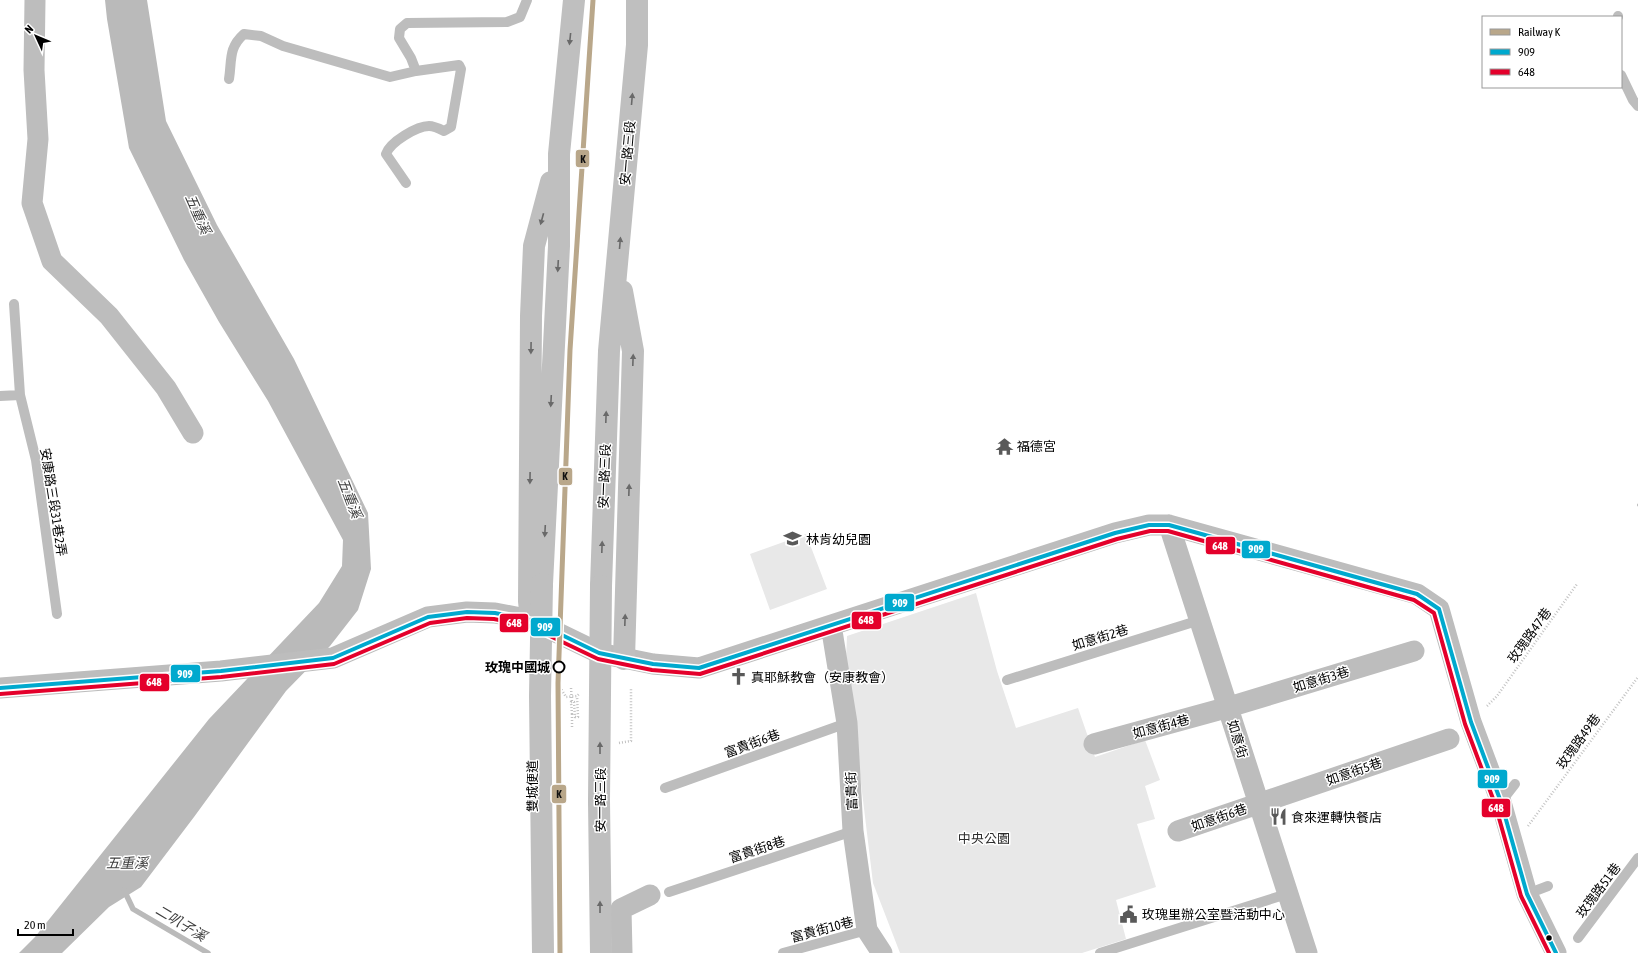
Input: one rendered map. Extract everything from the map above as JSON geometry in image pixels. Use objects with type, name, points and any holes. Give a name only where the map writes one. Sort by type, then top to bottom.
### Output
[{"type":"street","points":[[35,0],[34,70],[38,139],[32,203],[52,261],[109,316],[166,388],[193,433]]},
{"type":"street","points":[[543,953],[540,696],[542,584],[559,246],[559,154],[574,0]]},
{"type":"street","name":"安一路三段","points":[[601,953],[599,801],[601,586],[609,351],[637,45],[637,0]]},
{"type":"street","points":[[531,620],[529,601],[531,332],[534,246],[559,154]]},
{"type":"street","points":[[618,265],[633,351],[624,659]]},
{"type":"street","points":[[0,688],[222,671],[333,658],[428,617],[467,612],[495,613],[531,620],[599,653],[653,664],[700,668],[1115,533],[1149,524],[1169,525],[1417,594],[1439,609],[1471,722],[1501,802],[1527,894],[1556,953]]},
{"type":"street","name":"如意街","points":[[1169,525],[1287,894],[1308,953]]},
{"type":"street","name":"雙城便道","points":[[531,620],[534,953]]},
{"type":"street","name":"富貴街","points":[[831,625],[846,723],[853,831],[867,930],[882,953]]},
{"type":"street","name":"如意街3巷","points":[[1228,707],[1414,650]]},
{"type":"street","name":"如意街4巷","points":[[1094,744],[1228,707]]},
{"type":"street","name":"如意街5巷","points":[[1259,804],[1449,739]]},
{"type":"street","name":"如意街6巷","points":[[1178,831],[1259,804]]},
{"type":"street","points":[[622,953],[621,909],[660,894]]},
{"type":"lane","points":[[416,72],[411,58],[399,38],[400,29],[407,23],[507,22],[520,17],[527,0]]},
{"type":"lane","points":[[229,79],[231,53],[238,39],[244,34],[261,36],[283,46],[390,77],[459,65],[461,70],[451,127],[444,131],[430,126],[420,128],[397,140],[388,148],[386,154],[406,183]]},
{"type":"lane","points":[[1622,77],[1633,100],[1638,106]]},
{"type":"lane","name":"安康路三段31巷2弄","points":[[14,304],[20,395],[36,460],[58,614]]},
{"type":"lane","points":[[0,396],[20,395]]},
{"type":"lane","name":"如意街2巷","points":[[1007,680],[1200,620]]},
{"type":"lane","name":"富貴街6巷","points":[[665,788],[846,723]]},
{"type":"lane","points":[[1501,802],[1515,784]]},
{"type":"lane","name":"富貴街8巷","points":[[660,894],[853,831]]},
{"type":"lane","name":"玫瑰路51巷","points":[[1578,938],[1638,858]]},
{"type":"lane","points":[[1527,894],[1548,886]]},
{"type":"lane","points":[[1100,953],[1287,894]]},
{"type":"lane","name":"富貴街10巷","points":[[783,953],[867,930]]},
{"type":"path","name":"玫瑰路47巷","points":[[1497,696],[1577,584]]},
{"type":"path","name":"玫瑰路49巷","points":[[1534,818],[1638,677]]},
{"type":"path","points":[[571,688],[572,727]]},
{"type":"path","points":[[572,714],[571,702],[574,702],[575,717],[578,717],[577,696]]},
{"type":"green space","points":[[806,534],[827,589],[770,610],[750,554]]},
{"type":"green space","name":"中央公園","points":[[976,593],[997,671],[1016,728],[1078,708],[1095,757],[1145,740],[1160,780],[1145,786],[1155,819],[1137,824],[1156,887],[1116,900],[1126,939],[1082,953],[900,953],[873,883],[846,659],[847,636]]},
{"type":"water","name":"五重溪","points":[[105,0],[147,0],[166,121],[217,225],[294,359],[368,513],[371,569],[358,610],[330,646],[286,691],[141,887],[109,907],[62,953],[19,953],[35,937],[209,719],[319,603],[342,566],[343,540],[268,401],[219,322],[184,260],[129,148]]},
{"type":"waterway","name":"二叭子溪","points":[[124,890],[133,909],[208,953]]},
{"type":"rail line","name":"K","points":[[560,953],[558,683],[570,350],[593,0]]},
{"type":"transit line","name":"909","points":[[0,688],[221,671],[333,658],[428,617],[467,612],[495,613],[531,620],[599,653],[653,664],[699,668],[1115,533],[1149,525],[1169,525],[1417,594],[1439,609],[1471,722],[1501,802],[1527,894],[1556,953]]},
{"type":"transit line","name":"648","points":[[0,694],[221,677],[334,664],[430,623],[467,618],[494,619],[529,626],[598,659],[652,670],[700,674],[1117,539],[1150,531],[1168,531],[1414,600],[1434,613],[1465,724],[1495,804],[1521,896],[1549,953]]},
{"type":"place","name":"福德宮","points":[[1004,446]]},
{"type":"place","name":"林肯幼兒園","points":[[793,539]]},
{"type":"place","name":"玫瑰中國城","points":[[559,667]]},
{"type":"place","name":"真耶穌教會（安康教會）","points":[[738,677]]},
{"type":"place","name":"食來運轉快餐店","points":[[1278,817]]},
{"type":"place","name":"玫瑰里辦公室暨活動中心","points":[[1129,914]]}]
